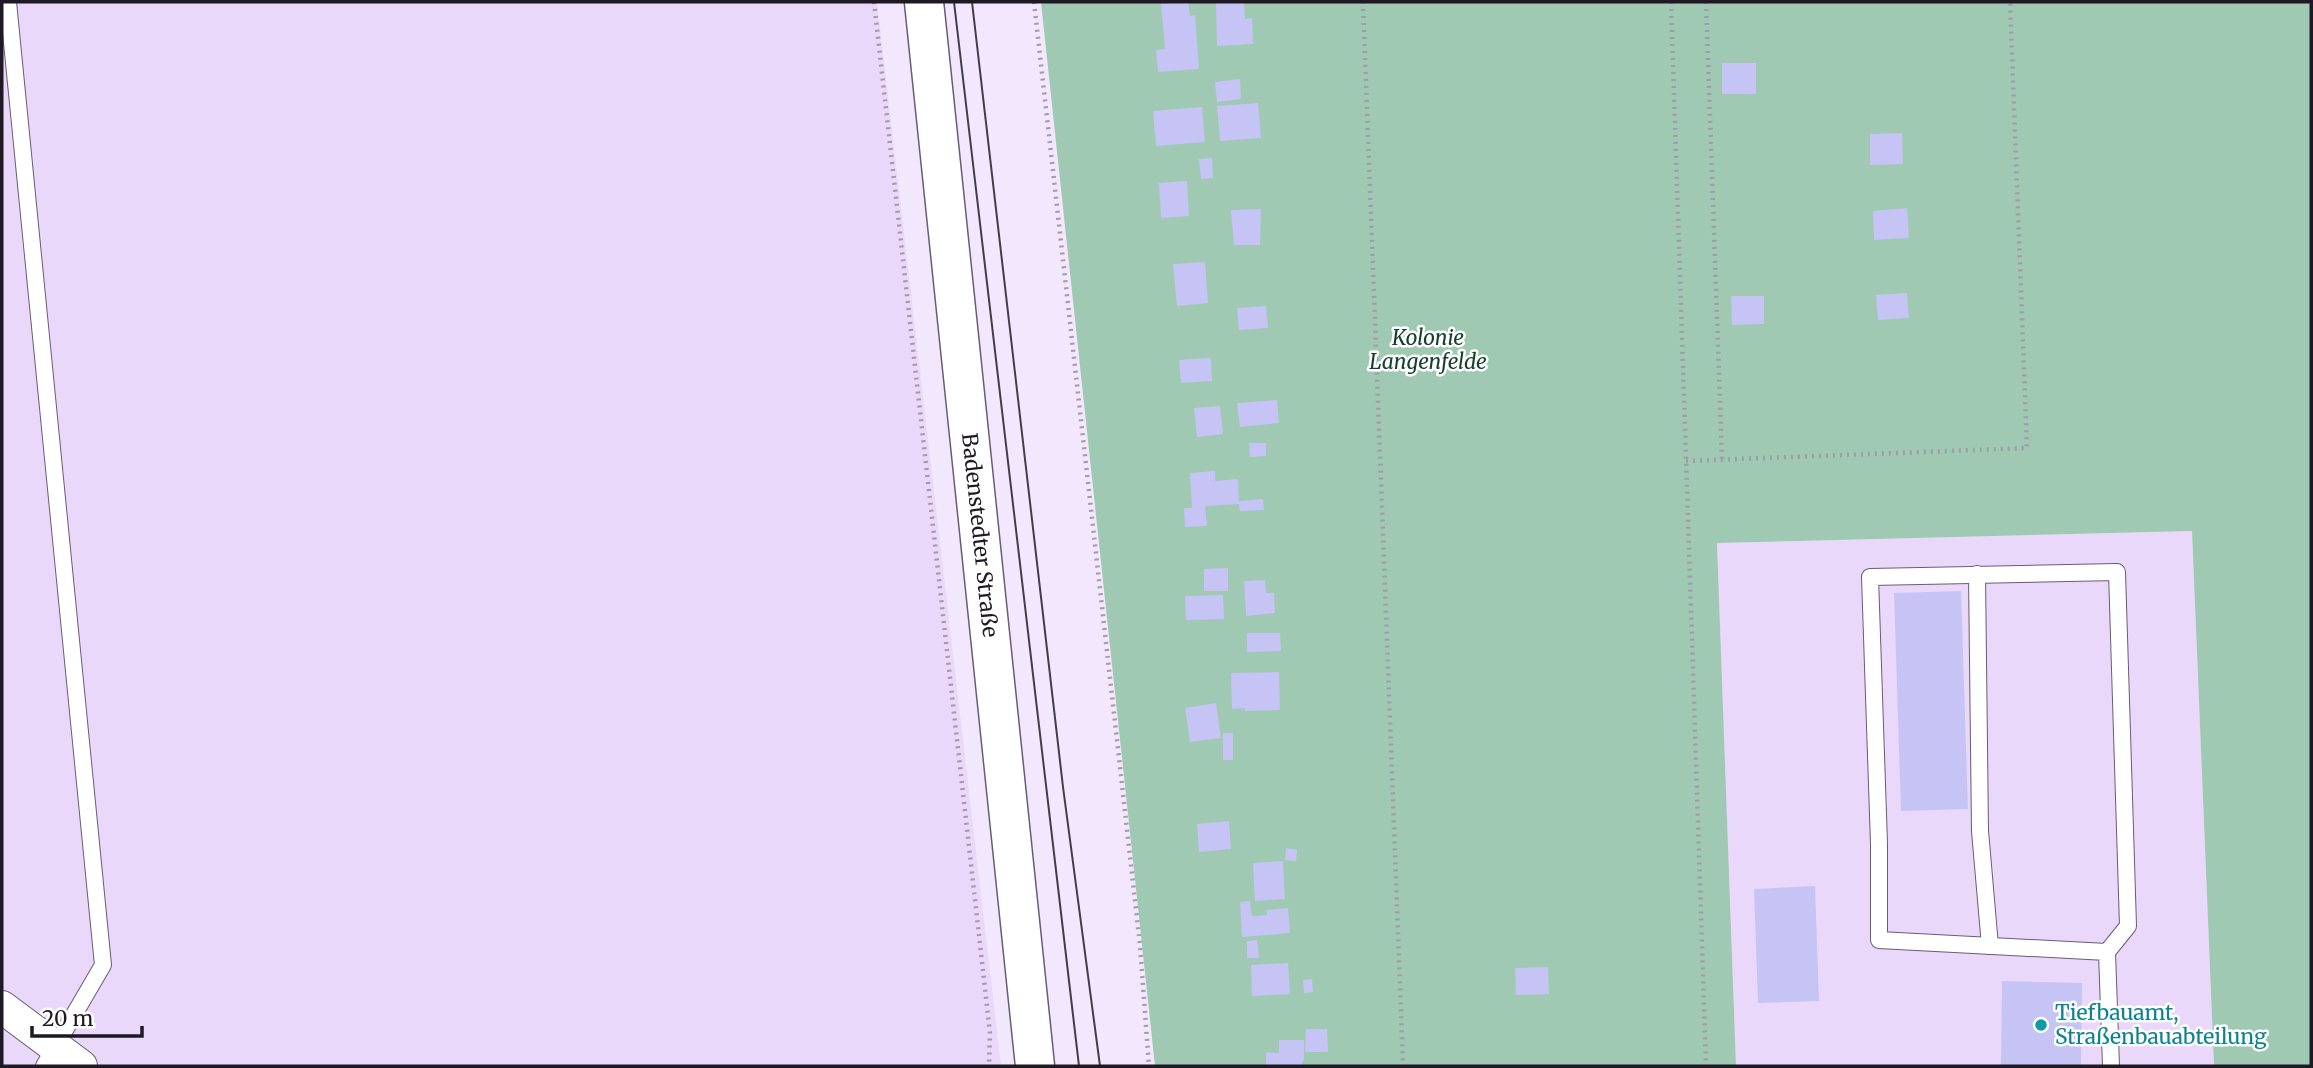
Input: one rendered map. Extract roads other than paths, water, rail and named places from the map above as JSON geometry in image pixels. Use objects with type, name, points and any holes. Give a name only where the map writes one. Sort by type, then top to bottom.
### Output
[{"type":"street","name":"Badenstedter Straße","points":[[924,2],[1035,1066]]},
{"type":"street","points":[[2,1007],[49,1056],[81,1066]]},
{"type":"lane","points":[[8,2],[103,965],[49,1056]]},
{"type":"lane","points":[[2107,952],[1879,940],[1879,844],[1870,577],[2118,572],[2128,926],[2107,952],[2110,1066]]},
{"type":"lane","points":[[1977,574],[1980,831],[1990,946]]},
{"type":"tram line","points":[[954,2],[1079,1066]]},
{"type":"tram line","points":[[972,2],[1063,787],[1100,1066]]},
{"type":"place","name":"Tiefbauamt, Straßenbauabteilung","points":[[2041,1025]]},
{"type":"park label","name":"Kolonie Langenfelde","points":[[1428,350]]}]
